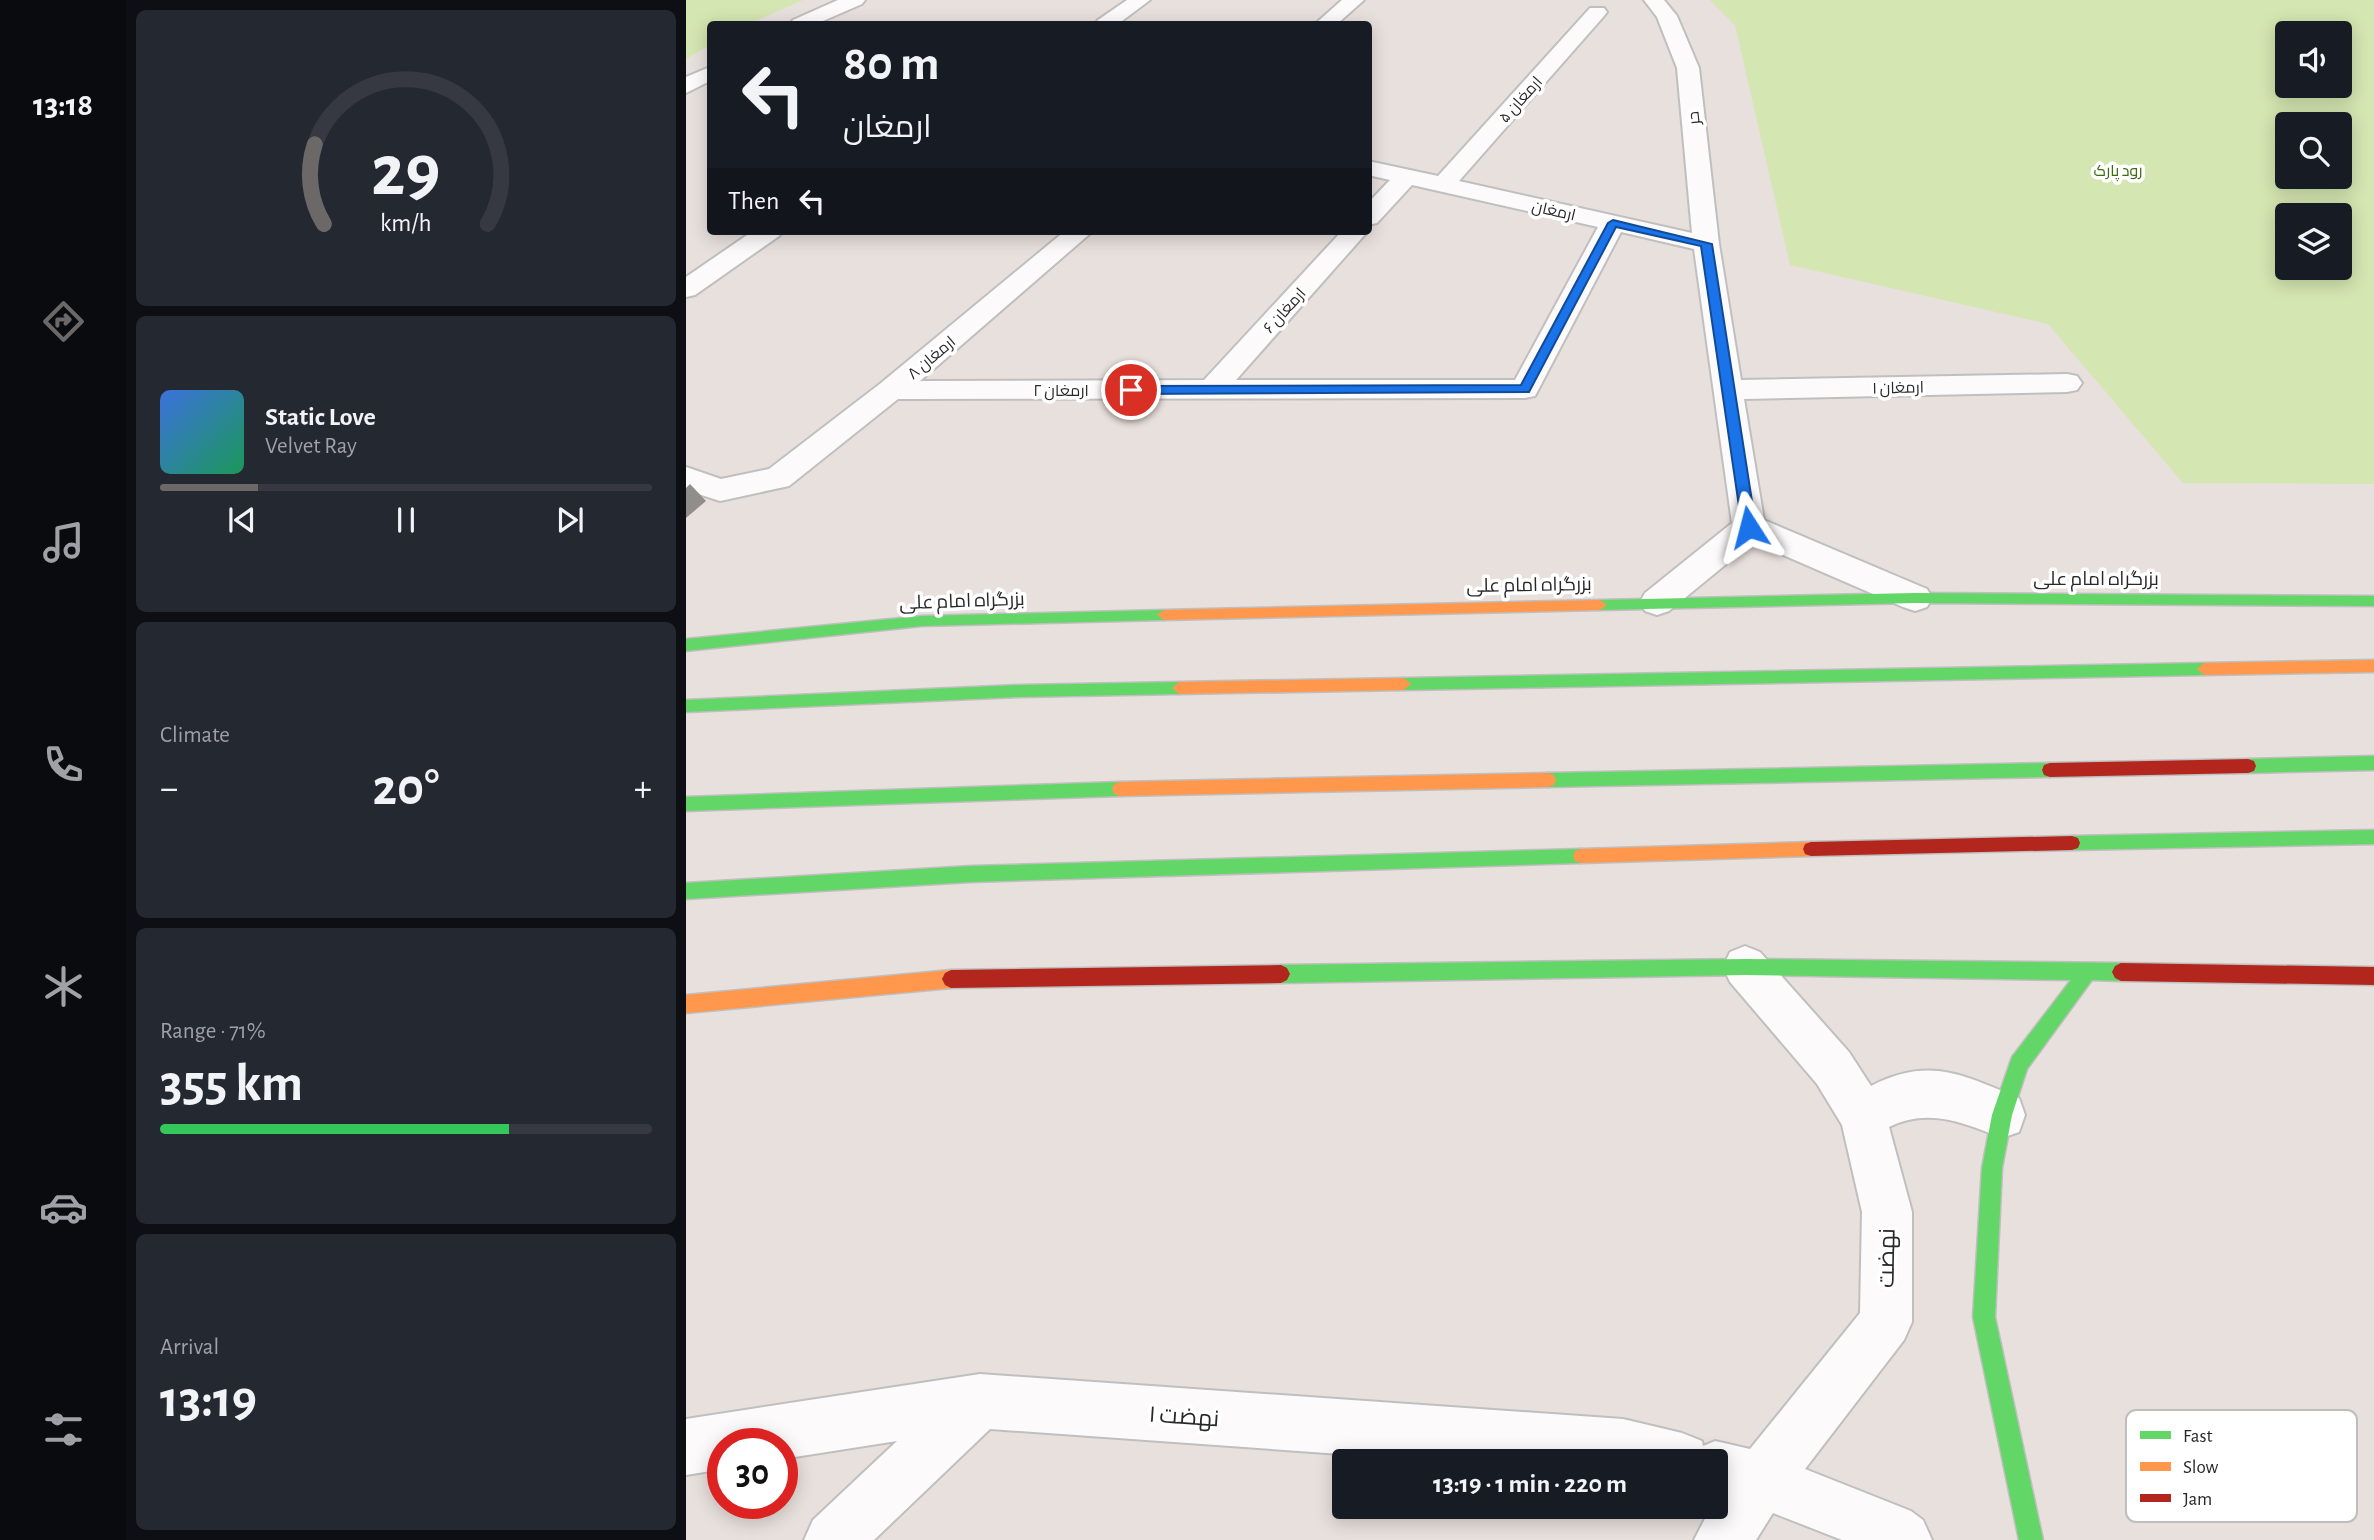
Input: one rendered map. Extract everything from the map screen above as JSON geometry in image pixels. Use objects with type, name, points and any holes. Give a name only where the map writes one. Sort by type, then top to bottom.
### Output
[{"type":"main road","name":"بزرگراه امام علی","points":[[686,645],[922,621],[1915,598],[2374,601]]},
{"type":"main road","points":[[686,706],[1020,691],[2374,666]]},
{"type":"main road","points":[[686,804],[999,792],[2374,763]]},
{"type":"main road","points":[[686,891],[985,874],[1805,849],[2374,837]]},
{"type":"main road","points":[[686,1004],[943,979],[1745,967],[2086,974],[2374,976]]},
{"type":"main road","points":[[2031,1540],[1984,1317],[1992,1168],[2002,1115],[2019,1064],[2086,974]]},
{"type":"street","points":[[807,21],[855,0]]},
{"type":"street","points":[[1109,21],[1140,0]]},
{"type":"street","points":[[1329,21],[1354,0]]},
{"type":"street","name":"حر","points":[[1654,0],[1667,16],[1688,68],[1706,244]]},
{"type":"street","name":"ارمغان ۵","points":[[1443,185],[1597,12]]},
{"type":"street","points":[[686,86],[707,74]]},
{"type":"street","name":"ارمغان","points":[[1372,169],[1706,244]]},
{"type":"street","points":[[1372,214],[1406,177]]},
{"type":"street","name":"ارمغان ۲","points":[[891,390],[1525,389],[1613,223]]},
{"type":"street","points":[[686,289],[764,235]]},
{"type":"street","name":"ارمغان ۸","points":[[686,478],[720,490],[778,478],[891,390],[1075,235]]},
{"type":"street","name":"ارمغان ۶","points":[[1211,390],[1352,235]]},
{"type":"street","points":[[1706,244],[1749,527]]},
{"type":"street","name":"ارمغان ۱","points":[[1728,390],[2067,383]]},
{"type":"street","points":[[1749,527],[1915,598]]},
{"type":"street","points":[[1657,602],[1749,527]]},
{"type":"street","name":"نهضت","points":[[1723,1540],[1738,1474],[1886,1322],[1887,1212],[1863,1116],[1833,1068],[1745,967]]},
{"type":"street","points":[[1863,1116],[1903,1095],[1952,1095],[2002,1115]]},
{"type":"street","points":[[833,1540],[980,1401]]},
{"type":"street","name":"نهضت ۱","points":[[686,1447],[980,1401],[1631,1449]]},
{"type":"street","points":[[1738,1474],[1891,1531],[1903,1540]]},
{"type":"green space","points":[[686,0],[803,0],[756,21],[707,21],[707,47],[686,59]]},
{"type":"green space","name":"رود پارک","points":[[1710,0],[2374,0],[2374,484],[2183,483],[2048,324],[1790,265],[1735,25]]},
{"type":"traffic: fast","points":[[1600,605],[1915,598],[2374,601]]},
{"type":"traffic: fast","points":[[686,645],[922,621],[1164,615]]},
{"type":"traffic: fast","points":[[1404,684],[2204,669]]},
{"type":"traffic: fast","points":[[686,706],[1020,691],[1179,688]]},
{"type":"traffic: fast","points":[[2248,766],[2374,763]]},
{"type":"traffic: fast","points":[[1548,780],[2050,770]]},
{"type":"traffic: fast","points":[[686,804],[1120,789]]},
{"type":"traffic: fast","points":[[2072,843],[2374,837]]},
{"type":"traffic: fast","points":[[686,891],[971,874],[1581,856]]},
{"type":"traffic: fast","points":[[1281,974],[1745,967],[2121,972]]},
{"type":"traffic: fast","points":[[2031,1540],[1984,1317],[1992,1168],[2002,1115],[2019,1064],[2086,974]]},
{"type":"traffic: slow","points":[[1164,615],[1600,605]]},
{"type":"traffic: slow","points":[[2204,669],[2374,666]]},
{"type":"traffic: slow","points":[[1179,688],[1404,684]]},
{"type":"traffic: slow","points":[[1120,789],[1548,780]]},
{"type":"traffic: slow","points":[[1581,856],[1811,849]]},
{"type":"traffic: slow","points":[[686,1004],[951,979]]},
{"type":"traffic: jam","points":[[2050,770],[2248,766]]},
{"type":"traffic: jam","points":[[1811,849],[2072,843]]},
{"type":"traffic: jam","points":[[2121,972],[2374,976]]},
{"type":"traffic: jam","points":[[951,979],[1281,974]]},
{"type":"route","points":[[1131,390],[1525,389],[1613,223],[1706,244],[1749,527]]}]
